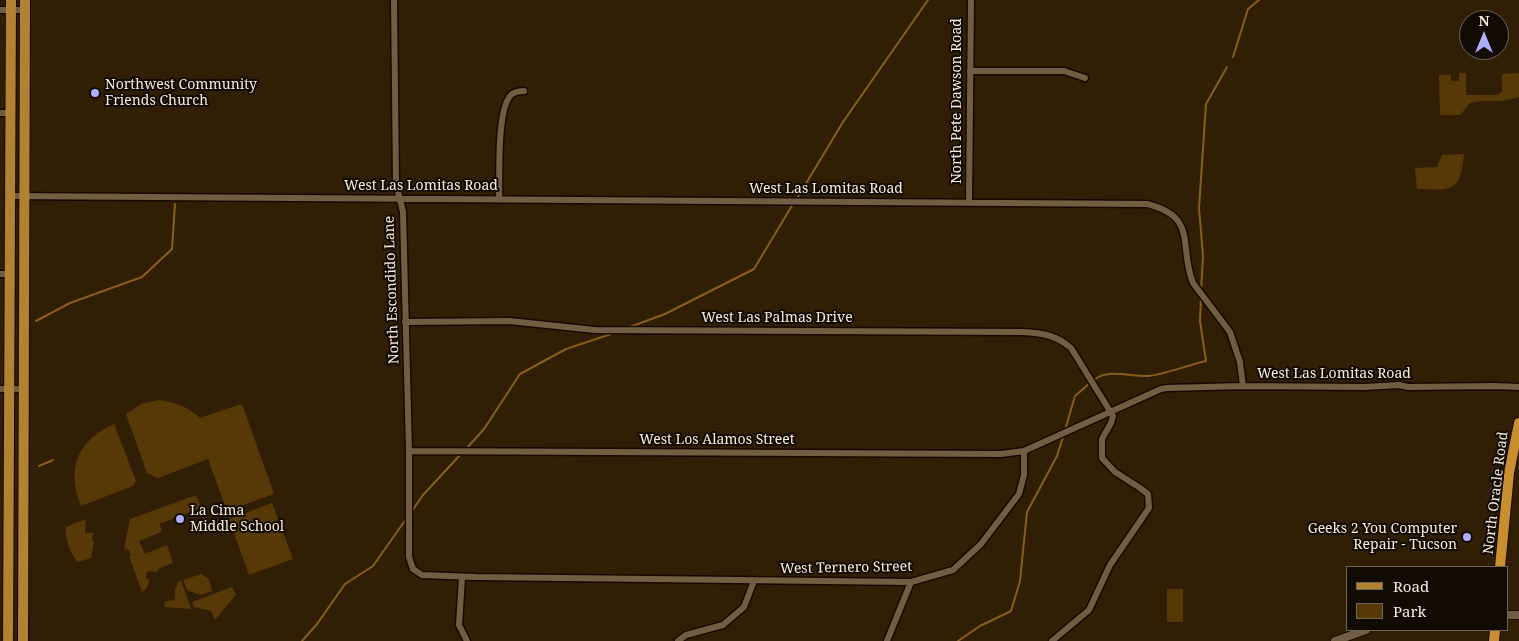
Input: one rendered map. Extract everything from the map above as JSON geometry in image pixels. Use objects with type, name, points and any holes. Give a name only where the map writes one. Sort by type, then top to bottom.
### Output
[{"type":"highway","name":"North Oracle Road","points":[[1500,566],[1509,473],[1519,423]]},
{"type":"main road","points":[[23,641],[25,5]]},
{"type":"main road","points":[[7,7],[5,113],[10,196],[5,274],[4,588],[8,641]]},
{"type":"street","name":"North Escondido Lane","points":[[394,0],[396,183],[403,212],[409,451],[409,557],[413,569],[422,576]]},
{"type":"street","name":"North Pete Dawson Road","points":[[969,202],[970,0]]},
{"type":"street","points":[[7,7],[25,5]]},
{"type":"street","points":[[970,71],[1064,71],[1085,78]]},
{"type":"street","points":[[499,199],[501,124],[507,101],[512,94],[524,91]]},
{"type":"street","name":"West Las Lomitas Road","points":[[10,196],[1147,204],[1168,211],[1174,216],[1183,230],[1193,284],[1230,332],[1240,362],[1243,386],[1519,387]]},
{"type":"street","name":"West Las Palmas Drive","points":[[405,322],[509,321],[595,330],[1042,333],[1051,335],[1072,348],[1103,402],[1111,411]]},
{"type":"street","points":[[1024,451],[1111,411],[1167,388],[1243,386]]},
{"type":"street","points":[[5,389],[24,389]]},
{"type":"street","points":[[1052,641],[1089,610],[1110,565],[1149,508],[1148,494],[1115,472],[1102,458],[1102,439],[1113,420],[1111,411]]},
{"type":"street","name":"West Los Alamos Street","points":[[409,451],[1002,454],[1024,451]]},
{"type":"street","name":"West Ternero Street","points":[[422,576],[911,582],[953,570],[981,544],[1018,494],[1024,474],[1024,451]]},
{"type":"street","points":[[462,577],[459,625],[467,641]]},
{"type":"street","points":[[678,641],[686,634],[723,625],[744,607],[754,581]]},
{"type":"street","points":[[887,641],[911,582]]},
{"type":"street","points":[[1335,641],[1363,631]]},
{"type":"green space","points":[[1459,73],[1466,73],[1466,95],[1498,95],[1502,91],[1502,74],[1519,73],[1519,97],[1502,101],[1470,103],[1460,115],[1440,115],[1439,75],[1451,75],[1451,81],[1459,81]]},
{"type":"green space","points":[[1464,154],[1460,176],[1452,187],[1446,189],[1417,189],[1415,168],[1437,167],[1442,155]]},
{"type":"green space","points":[[158,400],[180,405],[200,418],[242,404],[274,494],[227,511],[208,459],[158,478],[147,473],[126,414],[141,404]]},
{"type":"green space","points":[[114,424],[136,481],[133,486],[81,506],[75,480],[75,468],[78,457],[83,447],[91,439]]},
{"type":"green space","points":[[196,495],[201,508],[159,524],[162,530],[159,533],[139,541],[145,554],[167,545],[173,563],[160,568],[156,572],[147,572],[148,584],[142,592],[129,556],[131,555],[129,550],[124,549],[130,519]]},
{"type":"green space","points":[[272,503],[293,559],[249,575],[229,519]]},
{"type":"green space","points":[[86,519],[85,533],[93,533],[92,541],[94,541],[91,558],[78,562],[69,546],[66,527]]},
{"type":"green space","points":[[201,574],[209,579],[212,591],[200,595],[187,590],[183,580]]},
{"type":"green space","points":[[181,581],[191,609],[164,607],[165,602],[175,599],[175,589],[178,582]]},
{"type":"green space","points":[[232,587],[236,595],[215,620],[211,611],[194,607],[192,602]]},
{"type":"green space","points":[[1167,589],[1183,589],[1183,622],[1167,622]]},
{"type":"waterway","points":[[796,200],[843,122],[928,0]]},
{"type":"waterway","points":[[1233,57],[1248,9],[1259,0]]},
{"type":"waterway","points":[[1201,291],[1203,256],[1199,208],[1206,104],[1227,67]]},
{"type":"waterway","points":[[36,321],[70,303],[142,277],[172,249],[175,204]]},
{"type":"waterway","points":[[627,328],[665,314],[754,269],[793,204]]},
{"type":"waterway","points":[[1094,380],[1106,374],[1155,375],[1206,361],[1200,321],[1201,296]]},
{"type":"waterway","points":[[466,449],[484,429],[520,374],[566,349],[614,333]]},
{"type":"waterway","points":[[1065,430],[1075,396],[1090,383]]},
{"type":"waterway","points":[[958,641],[980,626],[1011,611],[1020,581],[1027,512],[1057,456],[1063,437]]},
{"type":"waterway","points":[[412,511],[423,495],[461,454]]},
{"type":"waterway","points":[[39,466],[53,460]]},
{"type":"waterway","points":[[302,641],[317,624],[345,584],[373,566],[406,519]]},
{"type":"place","name":"Northwest Community Friends Church","points":[[95,93]]},
{"type":"place","name":"La Cima Middle School","points":[[180,519]]},
{"type":"place","name":"Geeks 2 You Computer Repair - Tucson","points":[[1467,537]]}]
